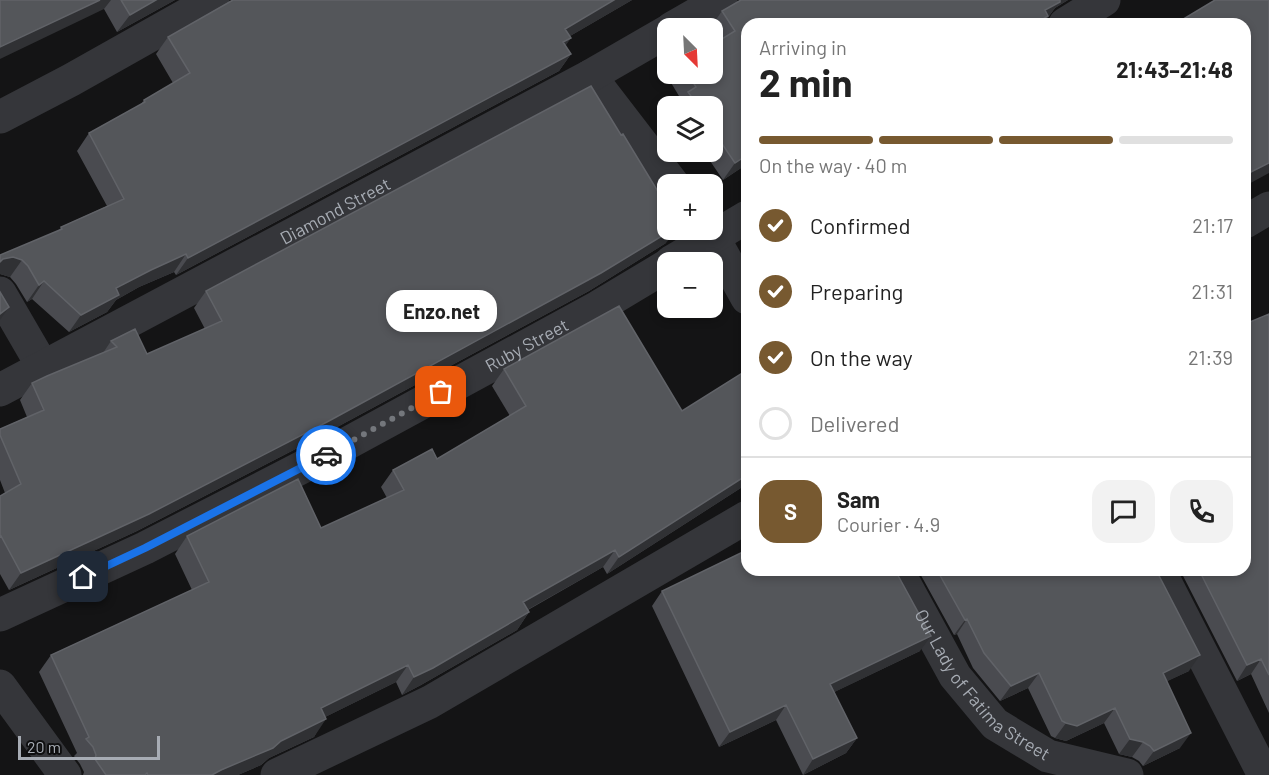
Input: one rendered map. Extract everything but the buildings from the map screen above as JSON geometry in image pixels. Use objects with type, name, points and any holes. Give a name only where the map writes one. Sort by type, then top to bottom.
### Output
[{"type":"street","points":[[0,117],[213,0]]},
{"type":"street","points":[[690,18],[721,0]]},
{"type":"street","points":[[1075,18],[1104,0]]},
{"type":"street","name":"Diamond Street","points":[[0,390],[590,76],[657,37]]},
{"type":"street","points":[[590,76],[665,174]]},
{"type":"street","points":[[723,227],[741,220]]},
{"type":"street","points":[[684,252],[701,240]]},
{"type":"street","points":[[714,240],[741,287]]},
{"type":"street","name":"Ruby Street","points":[[0,615],[145,548],[324,456],[598,307],[657,272]]},
{"type":"street","points":[[0,293],[43,367]]},
{"type":"street","points":[[277,775],[430,702],[741,521]]},
{"type":"street","name":"Our Lady of Fatima Street","points":[[900,576],[955,676],[995,724],[1048,756],[1127,775]]},
{"type":"street","points":[[1162,576],[1264,775]]},
{"type":"street","points":[[0,686],[65,775]]},
{"type":"way so far","points":[[326,455],[441,392]]},
{"type":"place","name":"Enzo.net","points":[[441,392]]},
{"type":"route","points":[[83,577],[145,548],[326,455]]}]
